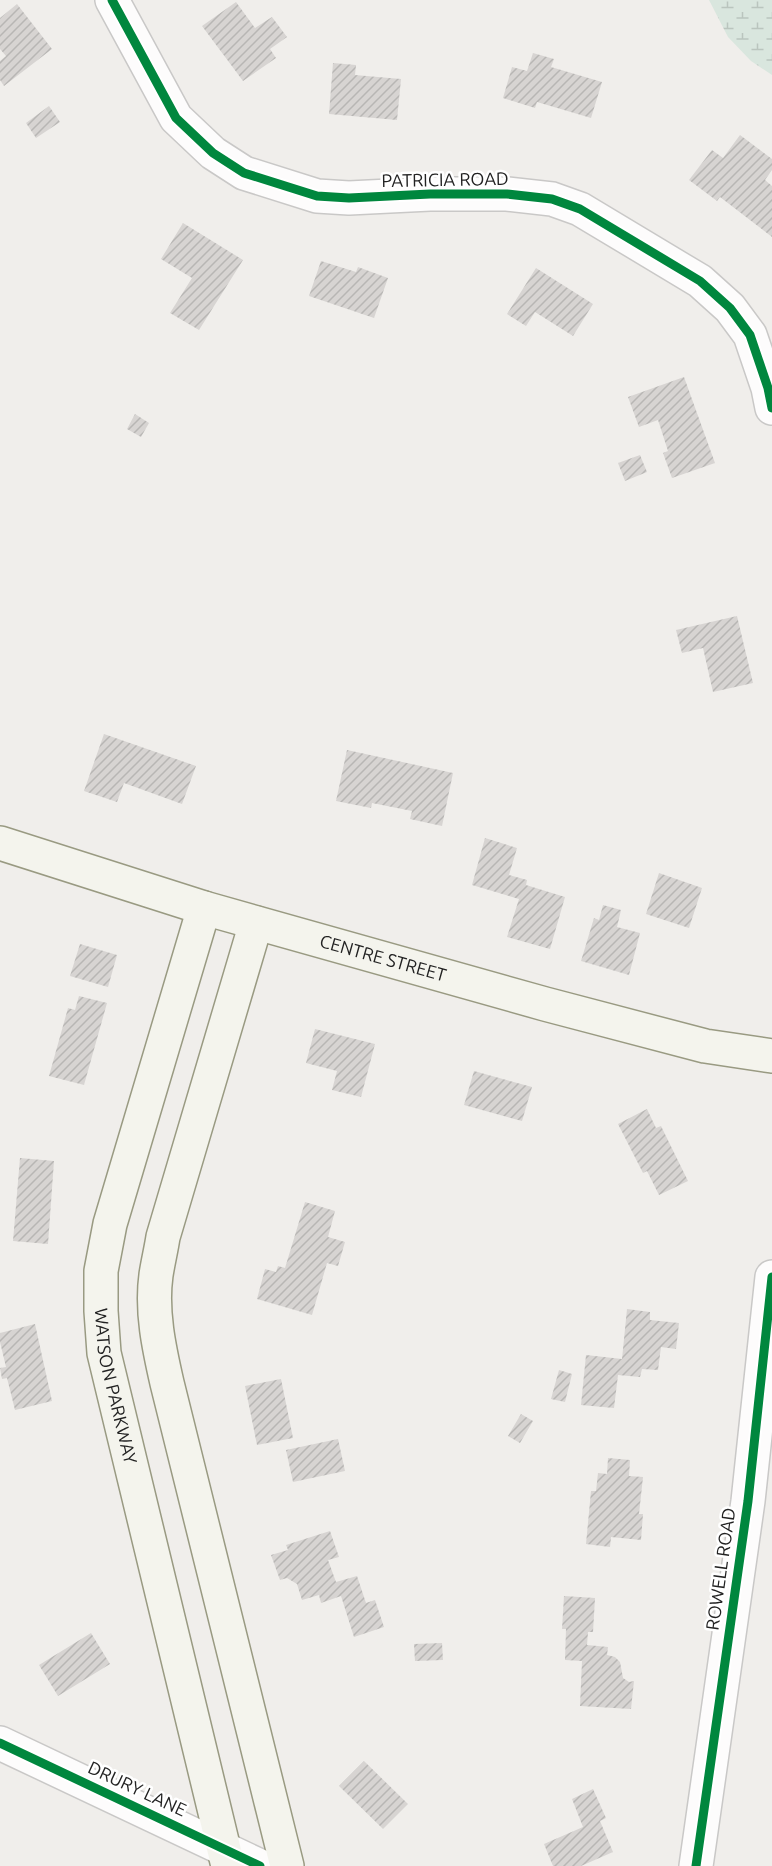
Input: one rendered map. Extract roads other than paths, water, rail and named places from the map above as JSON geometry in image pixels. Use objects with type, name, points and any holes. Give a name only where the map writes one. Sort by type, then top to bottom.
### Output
[{"type":"main road","name":"CENTRE STREET","points":[[0,843],[204,908],[545,1004],[705,1046],[772,1056]]},
{"type":"main road","name":"WATSON PARKWAY","points":[[204,908],[110,1224],[101,1271],[101,1311],[104,1353],[226,1857]]},
{"type":"main road","points":[[256,923],[163,1237],[156,1276],[155,1309],[158,1344],[287,1866]]},
{"type":"street","name":"PATRICIA ROAD","points":[[112,0],[176,118],[213,153],[244,173],[317,196],[349,198],[430,194],[507,194],[552,199],[580,209],[700,281],[730,308],[750,335],[768,388],[772,408]]},
{"type":"street","name":"ROWELL ROAD","points":[[696,1866],[748,1501],[772,1277]]},
{"type":"street","name":"DRURY LANE","points":[[0,1743],[226,1857],[260,1866]]}]
